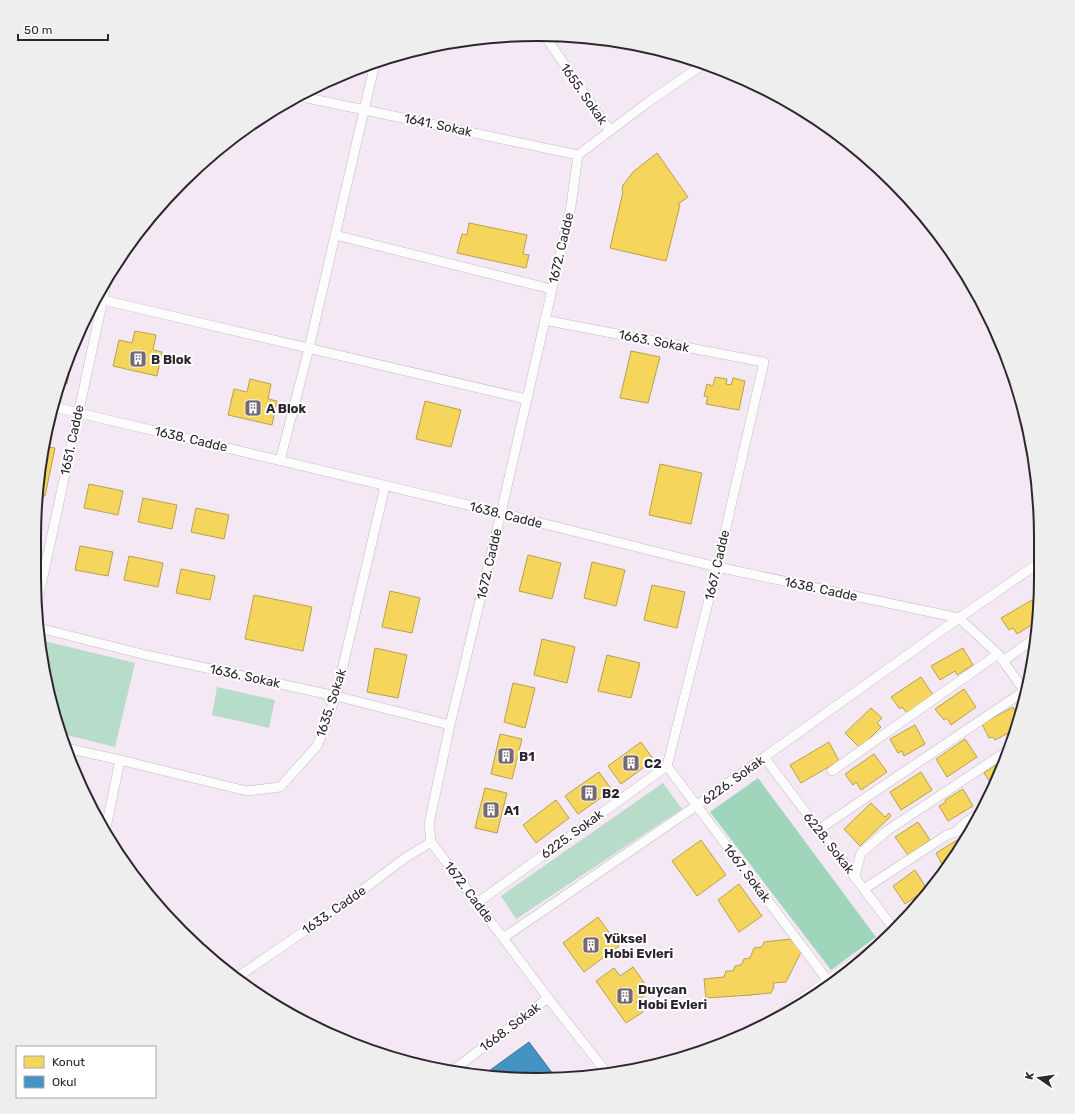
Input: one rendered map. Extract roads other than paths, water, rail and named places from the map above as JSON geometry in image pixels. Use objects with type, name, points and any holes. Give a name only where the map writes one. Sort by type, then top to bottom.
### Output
[{"type":"street","name":"1655. Sokak","points":[[549,41],[610,131]]},
{"type":"street","points":[[578,155],[647,103],[698,68]]},
{"type":"street","points":[[280,461],[309,348],[374,69]]},
{"type":"street","name":"1641. Sokak","points":[[307,98],[578,155]]},
{"type":"street","name":"1672. Cadde","points":[[578,155],[571,206],[501,513],[450,725],[429,824],[431,842],[548,998],[604,1069]]},
{"type":"street","points":[[335,235],[551,289]]},
{"type":"street","name":"1651. Cadde","points":[[41,584],[104,297]]},
{"type":"street","points":[[103,300],[526,399]]},
{"type":"street","name":"1663. Sokak","points":[[544,320],[764,362]]},
{"type":"street","name":"1667. Cadde","points":[[667,766],[717,567],[764,362]]},
{"type":"street","name":"1638. Cadde","points":[[59,407],[501,513],[717,567],[959,618]]},
{"type":"street","name":"1635. Sokak","points":[[72,749],[247,791],[280,787],[317,746],[336,696],[385,486]]},
{"type":"street","name":"6226. Sokak","points":[[503,938],[696,806],[1034,566]]},
{"type":"street","points":[[959,618],[1001,658],[1021,685]]},
{"type":"street","name":"1636. Sokak","points":[[44,629],[146,655],[336,696],[450,725]]},
{"type":"street","points":[[832,770],[1001,658],[1030,641]]},
{"type":"street","points":[[818,830],[1019,696]]},
{"type":"street","points":[[854,876],[861,852],[882,834],[1001,755]]},
{"type":"street","name":"6228. Sokak","points":[[764,757],[891,925]]},
{"type":"street","points":[[107,823],[120,760]]},
{"type":"street","name":"1667. Sokak","points":[[667,766],[828,978]]},
{"type":"street","name":"6225. Sokak","points":[[477,903],[667,766]]},
{"type":"street","points":[[864,889],[947,834],[956,832],[970,819]]},
{"type":"street","name":"1633. Cadde","points":[[241,974],[341,906],[405,858],[431,842]]},
{"type":"street","name":"1668. Sokak","points":[[458,1066],[548,998]]},
{"type":"place","name":"B Blok","points":[[138,359]]},
{"type":"place","name":"A Blok","points":[[253,408]]},
{"type":"place","name":"B1","points":[[506,756]]},
{"type":"place","name":"C2","points":[[631,763]]},
{"type":"place","name":"B2","points":[[589,793]]},
{"type":"place","name":"A1","points":[[491,810]]},
{"type":"place","name":"Yüksel Hobi Evleri","points":[[591,945]]},
{"type":"place","name":"Duycan Hobi Evleri","points":[[625,996]]}]
